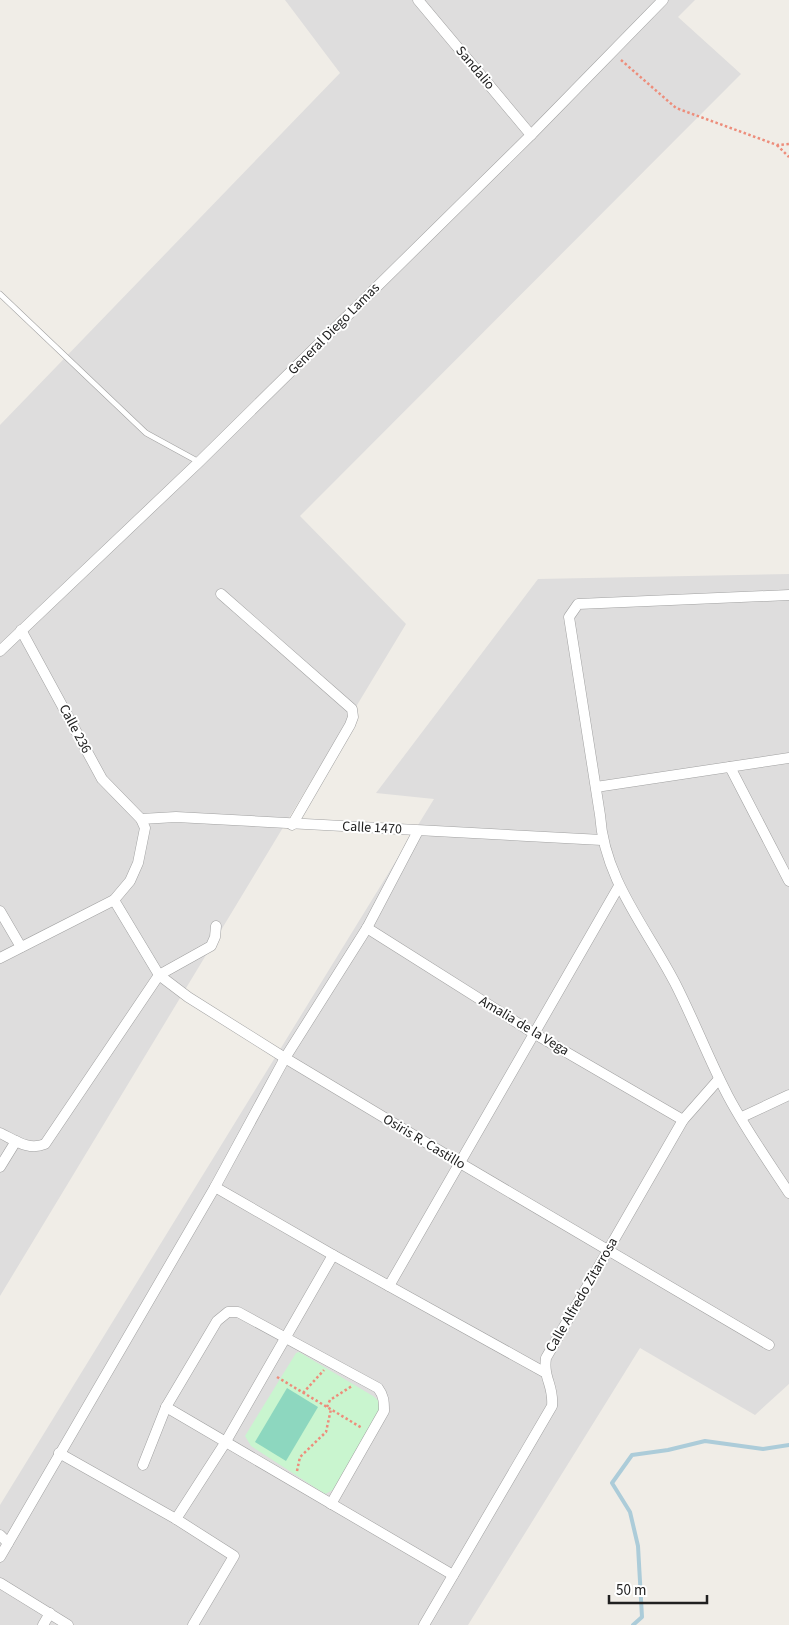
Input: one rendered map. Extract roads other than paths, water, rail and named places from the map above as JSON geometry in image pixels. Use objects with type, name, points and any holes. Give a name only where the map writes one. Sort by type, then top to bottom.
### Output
[{"type":"street","name":"Sandalio","points":[[418,0],[531,135]]},
{"type":"street","name":"General Diego Lamas","points":[[0,652],[199,462],[531,135],[663,0]]},
{"type":"street","points":[[222,594],[352,710],[353,717],[350,725],[292,824]]},
{"type":"street","points":[[789,595],[578,604],[569,617],[596,787],[602,840],[619,886],[675,984],[720,1079],[789,1193]]},
{"type":"street","name":"Calle 236","points":[[22,630],[102,779],[141,819]]},
{"type":"street","points":[[596,787],[789,758]]},
{"type":"street","points":[[730,767],[789,881]]},
{"type":"street","name":"Calle 1470","points":[[141,819],[176,817],[602,840]]},
{"type":"street","points":[[0,958],[114,900],[130,881],[138,863],[145,828],[141,819]]},
{"type":"street","points":[[0,1557],[216,1187],[285,1058],[367,928],[418,831]]},
{"type":"street","points":[[389,1286],[619,886]]},
{"type":"street","name":"Osiris R. Castillo","points":[[114,900],[159,975],[188,997],[285,1058],[460,1163],[769,1345]]},
{"type":"street","points":[[0,911],[21,947]]},
{"type":"street","points":[[0,1132],[29,1147],[37,1148],[45,1144],[159,975],[211,946],[215,937],[216,926]]},
{"type":"street","name":"Amalia de la Vega","points":[[367,928],[535,1034],[683,1120]]},
{"type":"street","name":"Calle Alfredo Zitarrosa","points":[[544,1372],[546,1358],[683,1120],[720,1079]]},
{"type":"street","points":[[742,1117],[789,1096]]},
{"type":"street","points":[[0,1167],[16,1141]]},
{"type":"street","points":[[216,1187],[333,1256],[544,1372],[554,1392],[552,1406],[424,1625]]},
{"type":"street","points":[[176,1520],[225,1443],[333,1256]]},
{"type":"street","points":[[143,1465],[166,1407],[218,1321],[228,1312],[238,1312],[378,1388],[384,1401],[384,1411],[331,1504]]},
{"type":"street","points":[[166,1407],[453,1574]]},
{"type":"street","points":[[59,1453],[176,1520],[234,1556],[193,1625]]},
{"type":"street","points":[[0,1535],[8,1543]]},
{"type":"street","points":[[0,1583],[68,1625]]},
{"type":"street","points":[[44,1625],[50,1613]]},
{"type":"lane","points":[[0,294],[146,433],[199,462]]},
{"type":"waterway","points":[[633,1625],[642,1617],[638,1546],[630,1512],[612,1483],[632,1455],[668,1450],[705,1441],[763,1449],[789,1445]]}]
